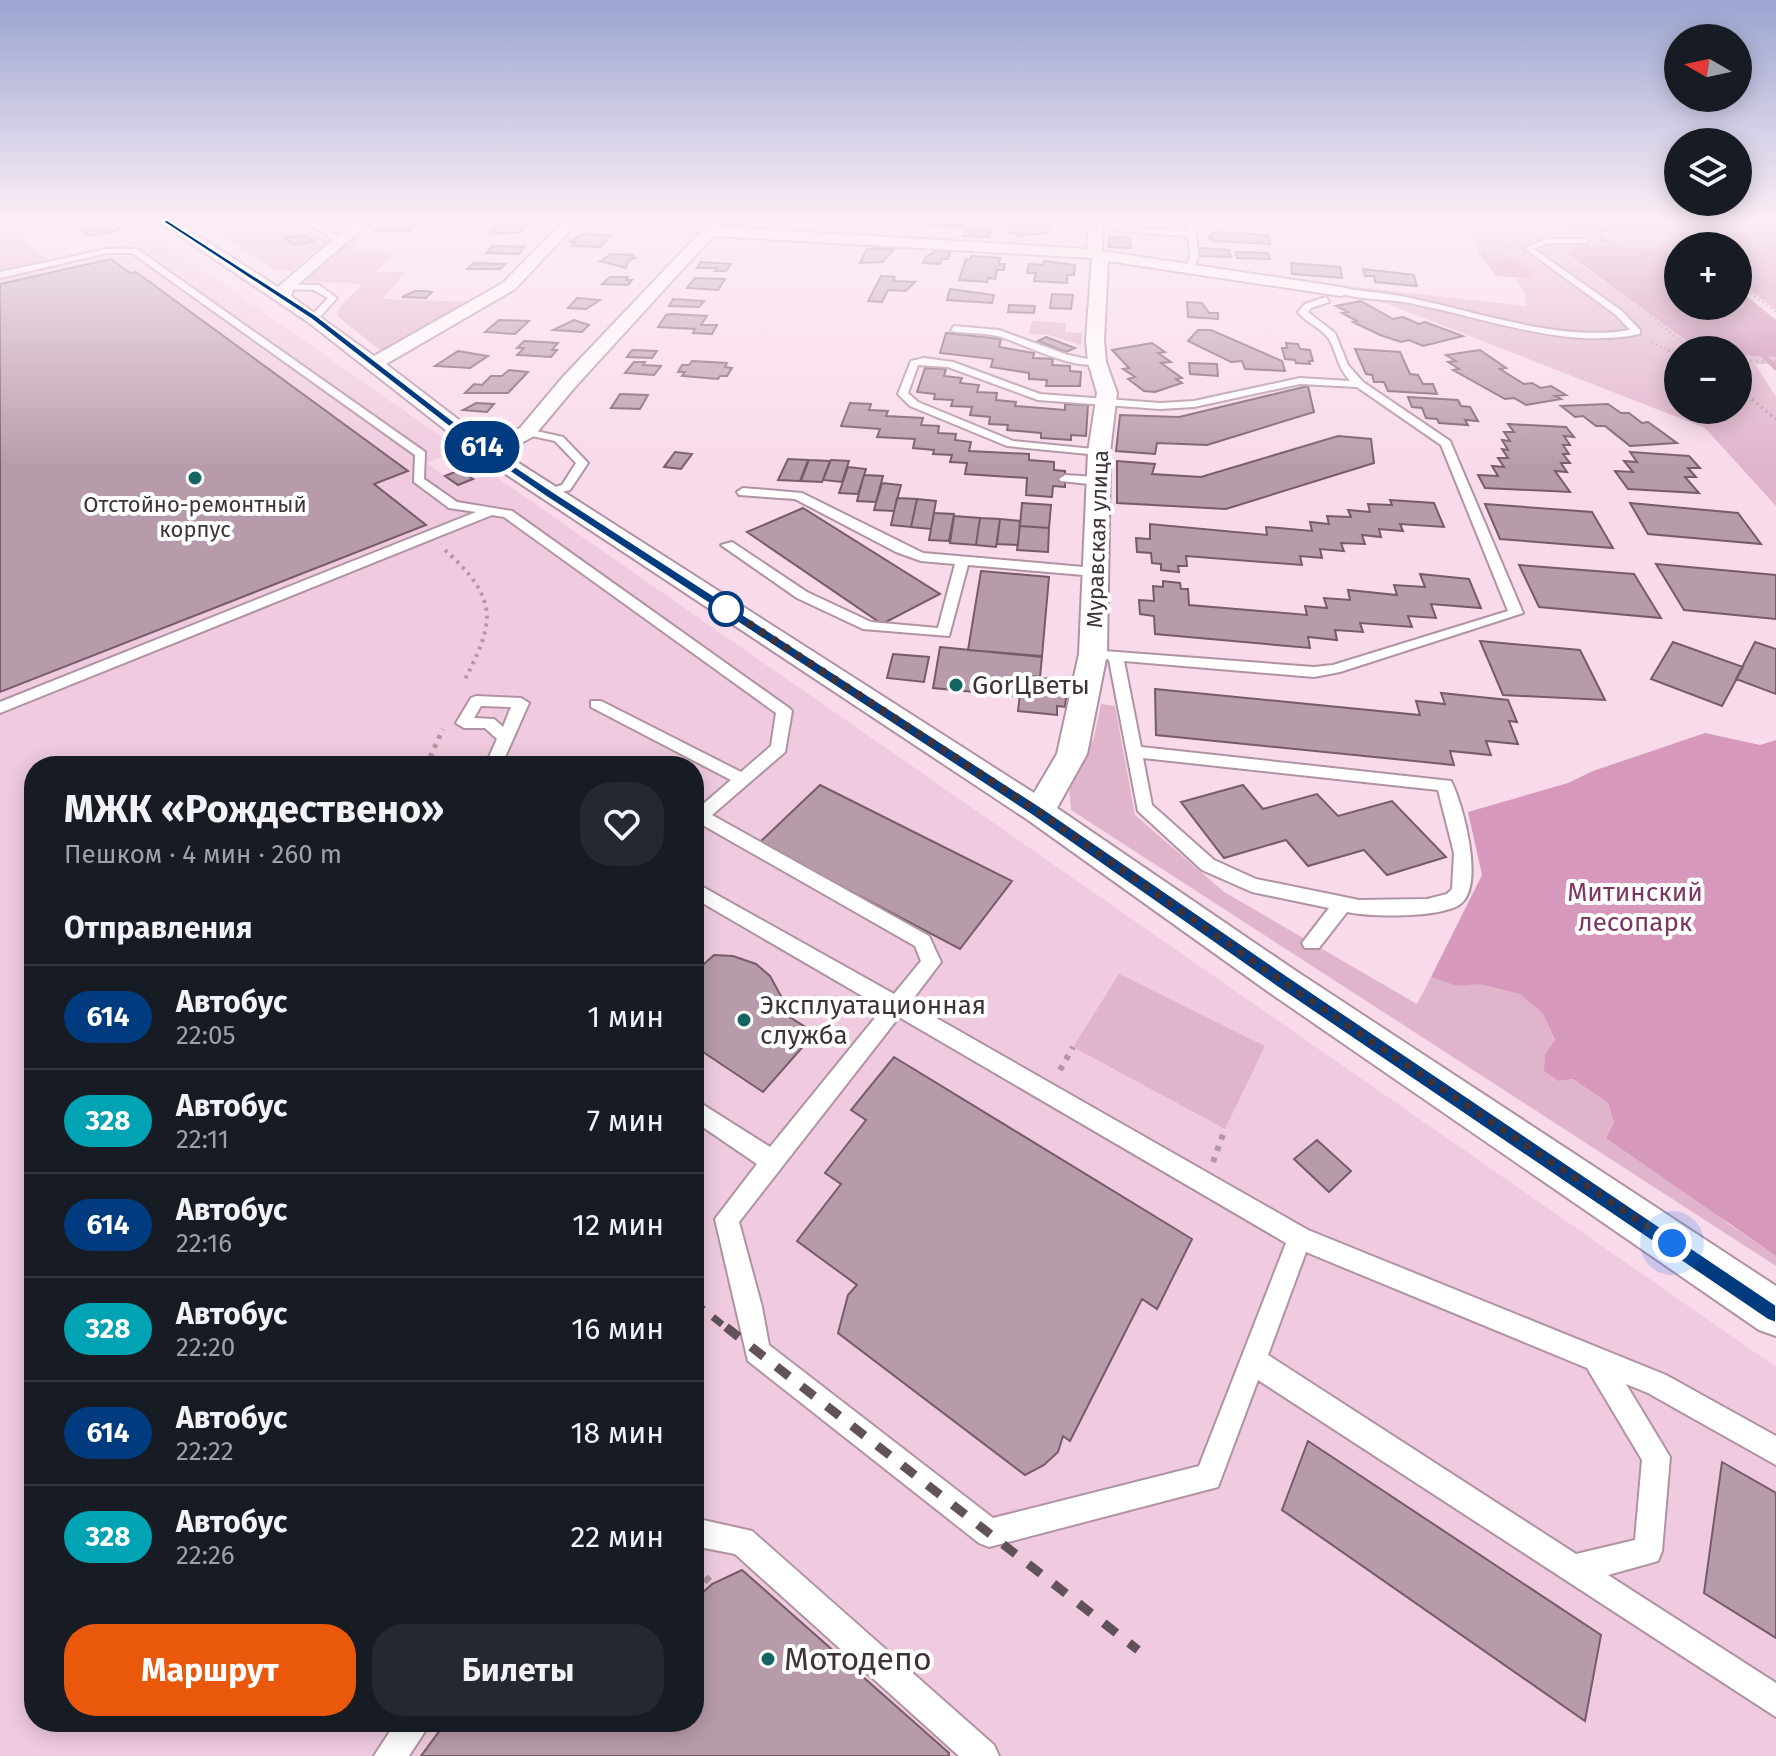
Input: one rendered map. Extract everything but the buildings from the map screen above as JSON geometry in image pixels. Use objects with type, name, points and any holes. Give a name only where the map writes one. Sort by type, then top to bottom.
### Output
[{"type":"street","points":[[297,303],[488,452],[1039,812],[1283,982],[1776,1313]]},
{"type":"street","points":[[375,363],[480,303]]},
{"type":"street","points":[[488,452],[527,432],[643,303]]},
{"type":"street","name":"Муравская улица","points":[[1039,812],[1072,754],[1105,655],[1095,572],[1099,452],[1107,393],[1097,362],[1096,303]]},
{"type":"lane","points":[[207,303],[421,454],[418,480],[453,505],[508,514],[784,711],[779,748],[704,813]]},
{"type":"lane","points":[[314,318],[328,303]]},
{"type":"lane","points":[[1136,752],[1445,785],[1463,853],[1461,891],[1453,900],[1427,906],[1386,908],[1343,904],[1252,885],[1208,865],[1144,807],[1136,752],[1105,655],[1314,672],[1335,669],[1516,613],[1446,443],[1359,384],[1343,366],[1332,335],[1304,315],[1308,306],[1317,303]]},
{"type":"lane","points":[[1424,303],[1584,334],[1610,337],[1637,332]]},
{"type":"lane","points":[[1605,303],[1637,332]]},
{"type":"lane","points":[[954,329],[999,333],[1066,358],[1097,362]]},
{"type":"lane","points":[[1099,452],[1011,444],[914,404],[907,399],[903,388],[914,363],[938,362],[960,367],[1038,397],[1106,403],[1179,406],[1292,382],[1359,384]]},
{"type":"lane","points":[[527,432],[553,434],[566,441],[582,463],[566,487],[549,493]]},
{"type":"lane","points":[[418,475],[435,469]]},
{"type":"lane","points":[[1065,479],[1098,481]]},
{"type":"lane","points":[[743,492],[798,496],[921,557],[1095,572]]},
{"type":"lane","points":[[0,708],[492,511]]},
{"type":"lane","points":[[727,545],[802,595],[868,626],[944,633],[962,562]]},
{"type":"lane","points":[[596,704],[697,756]]},
{"type":"lane","points":[[497,756],[505,738]]},
{"type":"lane","points":[[704,759],[742,779]]},
{"type":"lane","points":[[704,823],[922,941],[931,962],[727,1219],[750,1307],[757,1352],[989,1533],[1208,1477],[1300,1238]]},
{"type":"lane","points":[[704,895],[1300,1238],[1657,1384],[1776,1451]]},
{"type":"lane","points":[[1312,943],[1343,904]]},
{"type":"lane","points":[[704,1116],[772,1161]]},
{"type":"lane","points":[[1574,1569],[1648,1551],[1656,1457],[1596,1359]]},
{"type":"lane","points":[[1253,1361],[1776,1701]]},
{"type":"lane","points":[[704,1534],[742,1541],[983,1756]]},
{"type":"lane","points":[[390,1756],[408,1732]]},
{"type":"path","points":[[1637,332],[1664,351]]},
{"type":"path","points":[[1752,361],[1776,362]]},
{"type":"path","points":[[1752,399],[1776,419]]},
{"type":"path","points":[[429,536],[463,565],[489,609],[486,638],[462,685]]},
{"type":"path","points":[[431,756],[447,722]]},
{"type":"path","points":[[704,1576],[712,1584]]},
{"type":"shaded area","points":[[0,303],[250,303],[456,447],[447,455],[427,463],[445,476],[482,467],[1776,1367],[1776,1756],[0,1756]]},
{"type":"shaded area","points":[[345,303],[470,303],[385,354],[337,316]]},
{"type":"shaded area","points":[[1383,303],[1499,303],[1526,306],[1526,303],[1637,303],[1681,336],[1664,336],[1664,412]]},
{"type":"shaded area","points":[[1635,303],[1664,303],[1664,320],[1752,320],[1752,303],[1755,303],[1776,320],[1776,357],[1752,356],[1752,336],[1681,336]]},
{"type":"shaded area","points":[[1032,321],[1066,323],[1065,332],[1082,333],[1081,345],[1049,335],[1029,334]]},
{"type":"shaded area","points":[[1752,356],[1776,357],[1776,364],[1755,364],[1776,397],[1776,506],[1705,428],[1695,424],[1752,424]]},
{"type":"shaded area","points":[[1101,704],[1115,706],[1135,815],[1224,892],[1417,1004],[1431,977],[1456,986],[1480,983],[1520,994],[1543,1014],[1555,1041],[1545,1054],[1559,1081],[1573,1079],[1608,1103],[1614,1123],[1727,1223],[1776,1256],[1776,1266],[1071,810],[1069,785],[1094,738]]},
{"type":"shaded area","points":[[1119,974],[1265,1046],[1225,1129],[1073,1047]]},
{"type":"green space","name":"Митинский лесопарк","points":[[1705,733],[1760,745],[1776,740],[1776,1256],[1606,1138],[1614,1123],[1608,1103],[1573,1079],[1559,1081],[1544,1071],[1545,1054],[1555,1040],[1543,1014],[1520,994],[1480,984],[1456,986],[1431,977],[1482,875],[1468,812],[1568,783],[1593,771]]},
{"type":"waterway","points":[[1759,351],[1776,368]]},
{"type":"railway","points":[[704,1310],[728,1329]]},
{"type":"railway","points":[[726,1327],[1138,1650]]},
{"type":"bus line","name":"614","points":[[291,303],[375,363],[488,452],[1039,812],[1283,982],[1776,1313]]},
{"type":"place","name":"Отстойно-ремонтный корпус","points":[[195,478]]},
{"type":"place","name":"GorЦветы","points":[[956,685]]},
{"type":"place","name":"Эксплуатационная служба","points":[[744,1020]]},
{"type":"place","name":"Мотодепо","points":[[768,1659]]},
{"type":"route","points":[[726,609],[714,601],[1039,812],[1283,982],[1672,1243]]}]
